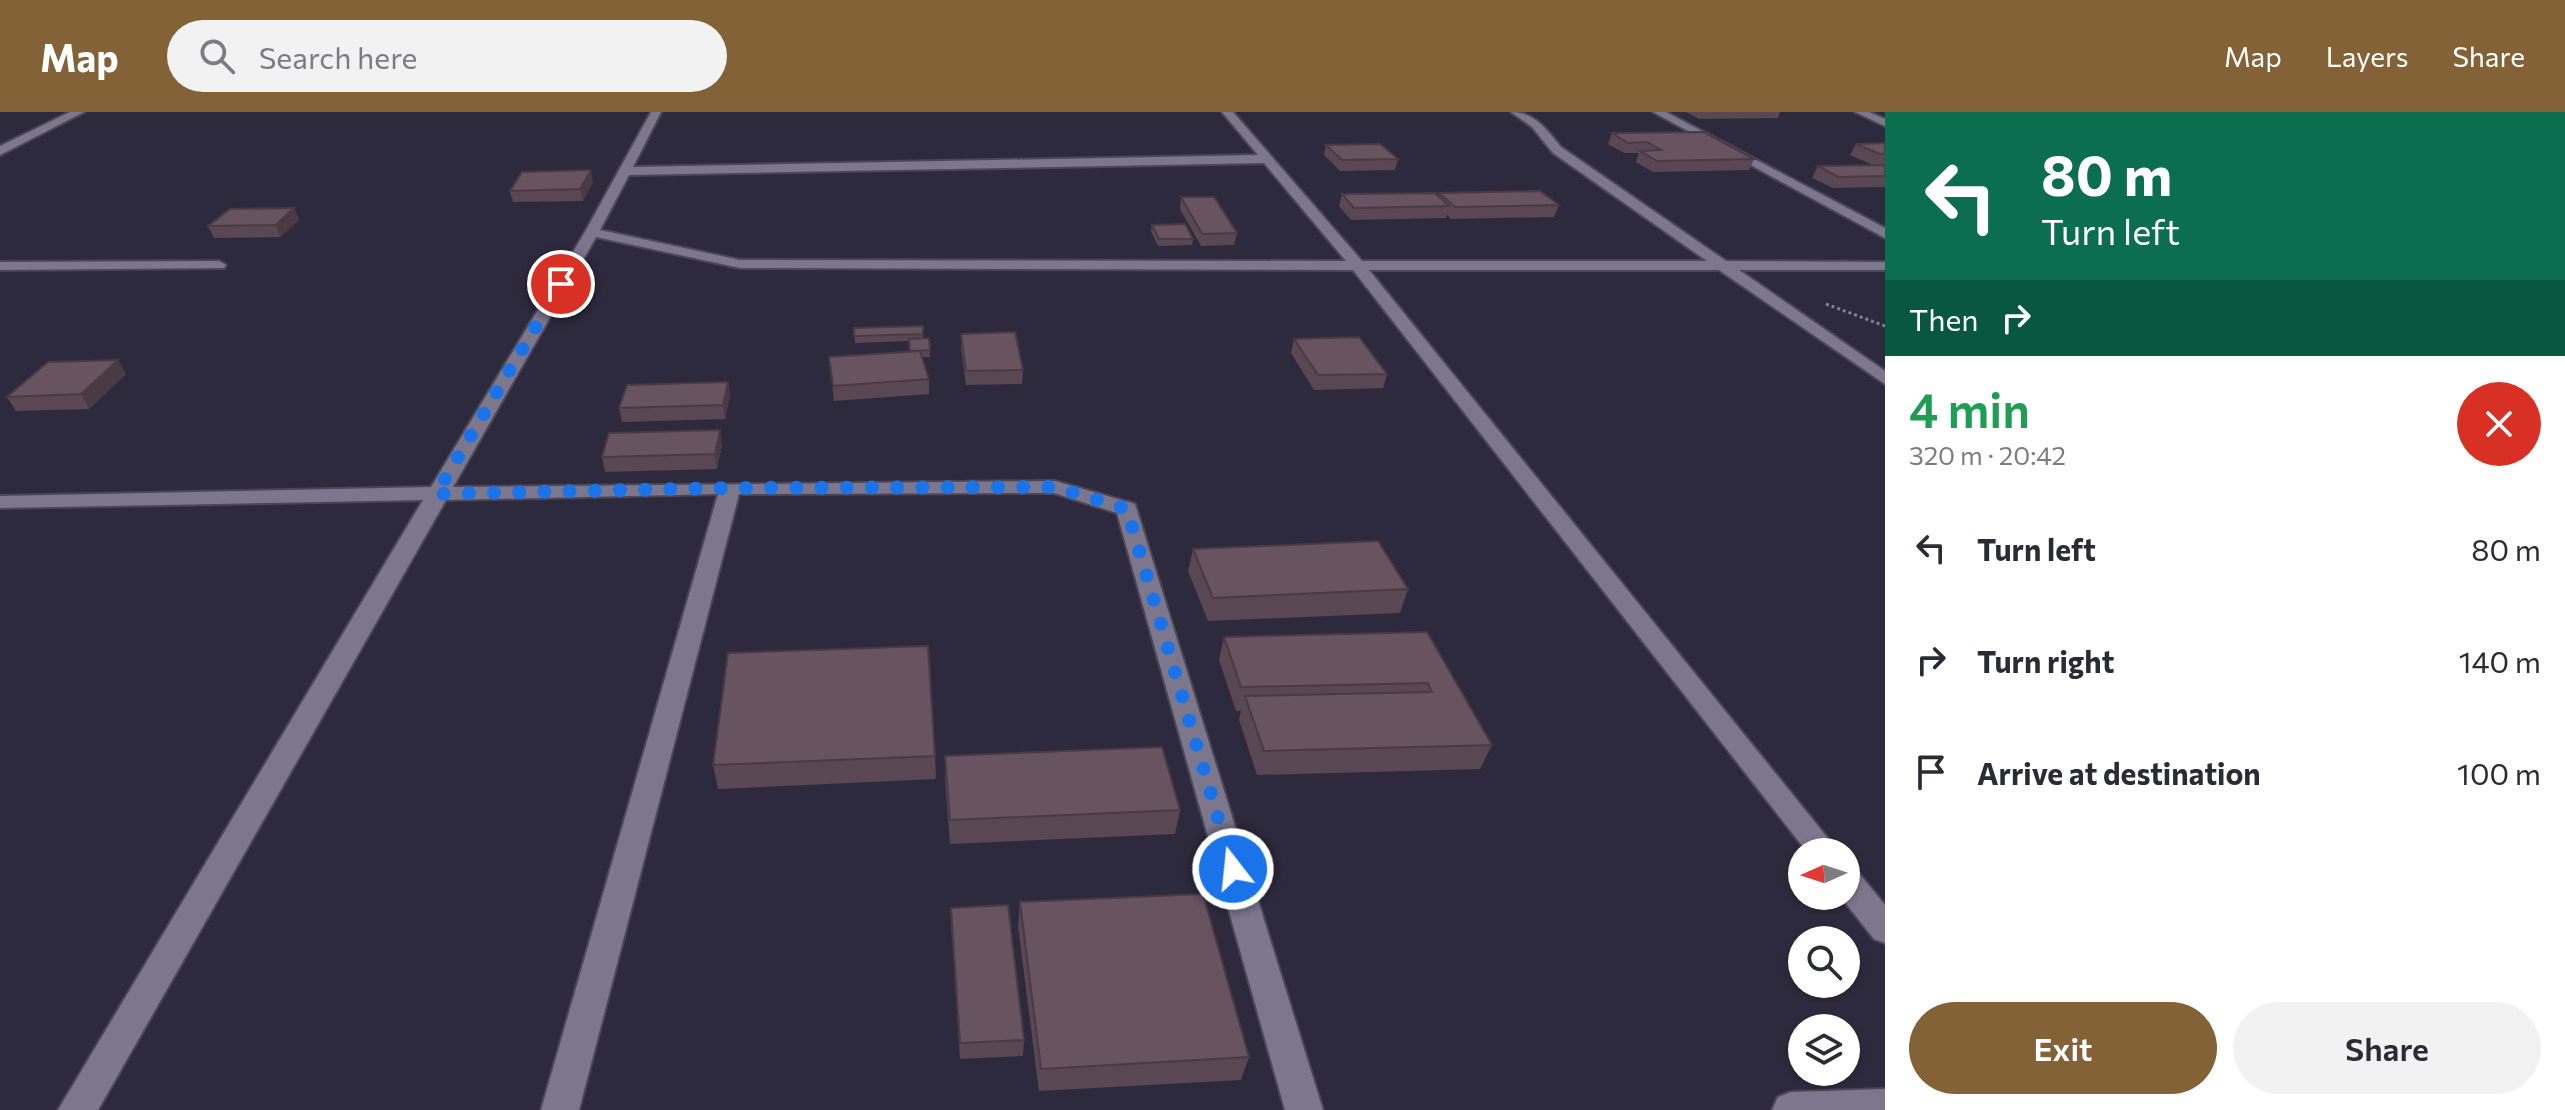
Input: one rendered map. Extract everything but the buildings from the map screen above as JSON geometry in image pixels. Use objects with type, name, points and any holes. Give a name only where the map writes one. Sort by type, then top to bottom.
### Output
[{"type":"street","points":[[0,151],[79,112]]},
{"type":"street","points":[[77,1110],[592,232],[656,112]]},
{"type":"street","points":[[1227,112],[1359,267],[1813,838]]},
{"type":"street","points":[[1516,112],[1536,125],[1557,150],[1885,379]]},
{"type":"street","points":[[1658,112],[1885,234]]},
{"type":"street","points":[[1860,112],[1885,123]]},
{"type":"street","points":[[623,171],[1265,159]]},
{"type":"street","points":[[592,232],[740,264],[1885,266]]},
{"type":"street","points":[[0,266],[219,265]]},
{"type":"street","points":[[0,502],[730,488],[1055,487],[1127,509],[1304,1110]]},
{"type":"street","points":[[560,1110],[730,488]]},
{"type":"street","points":[[1860,898],[1885,929]]},
{"type":"street","points":[[1791,1110],[1885,1107]]},
{"type":"route","points":[[561,284],[436,494],[730,488],[1055,487],[1127,509],[1233,869]]}]
